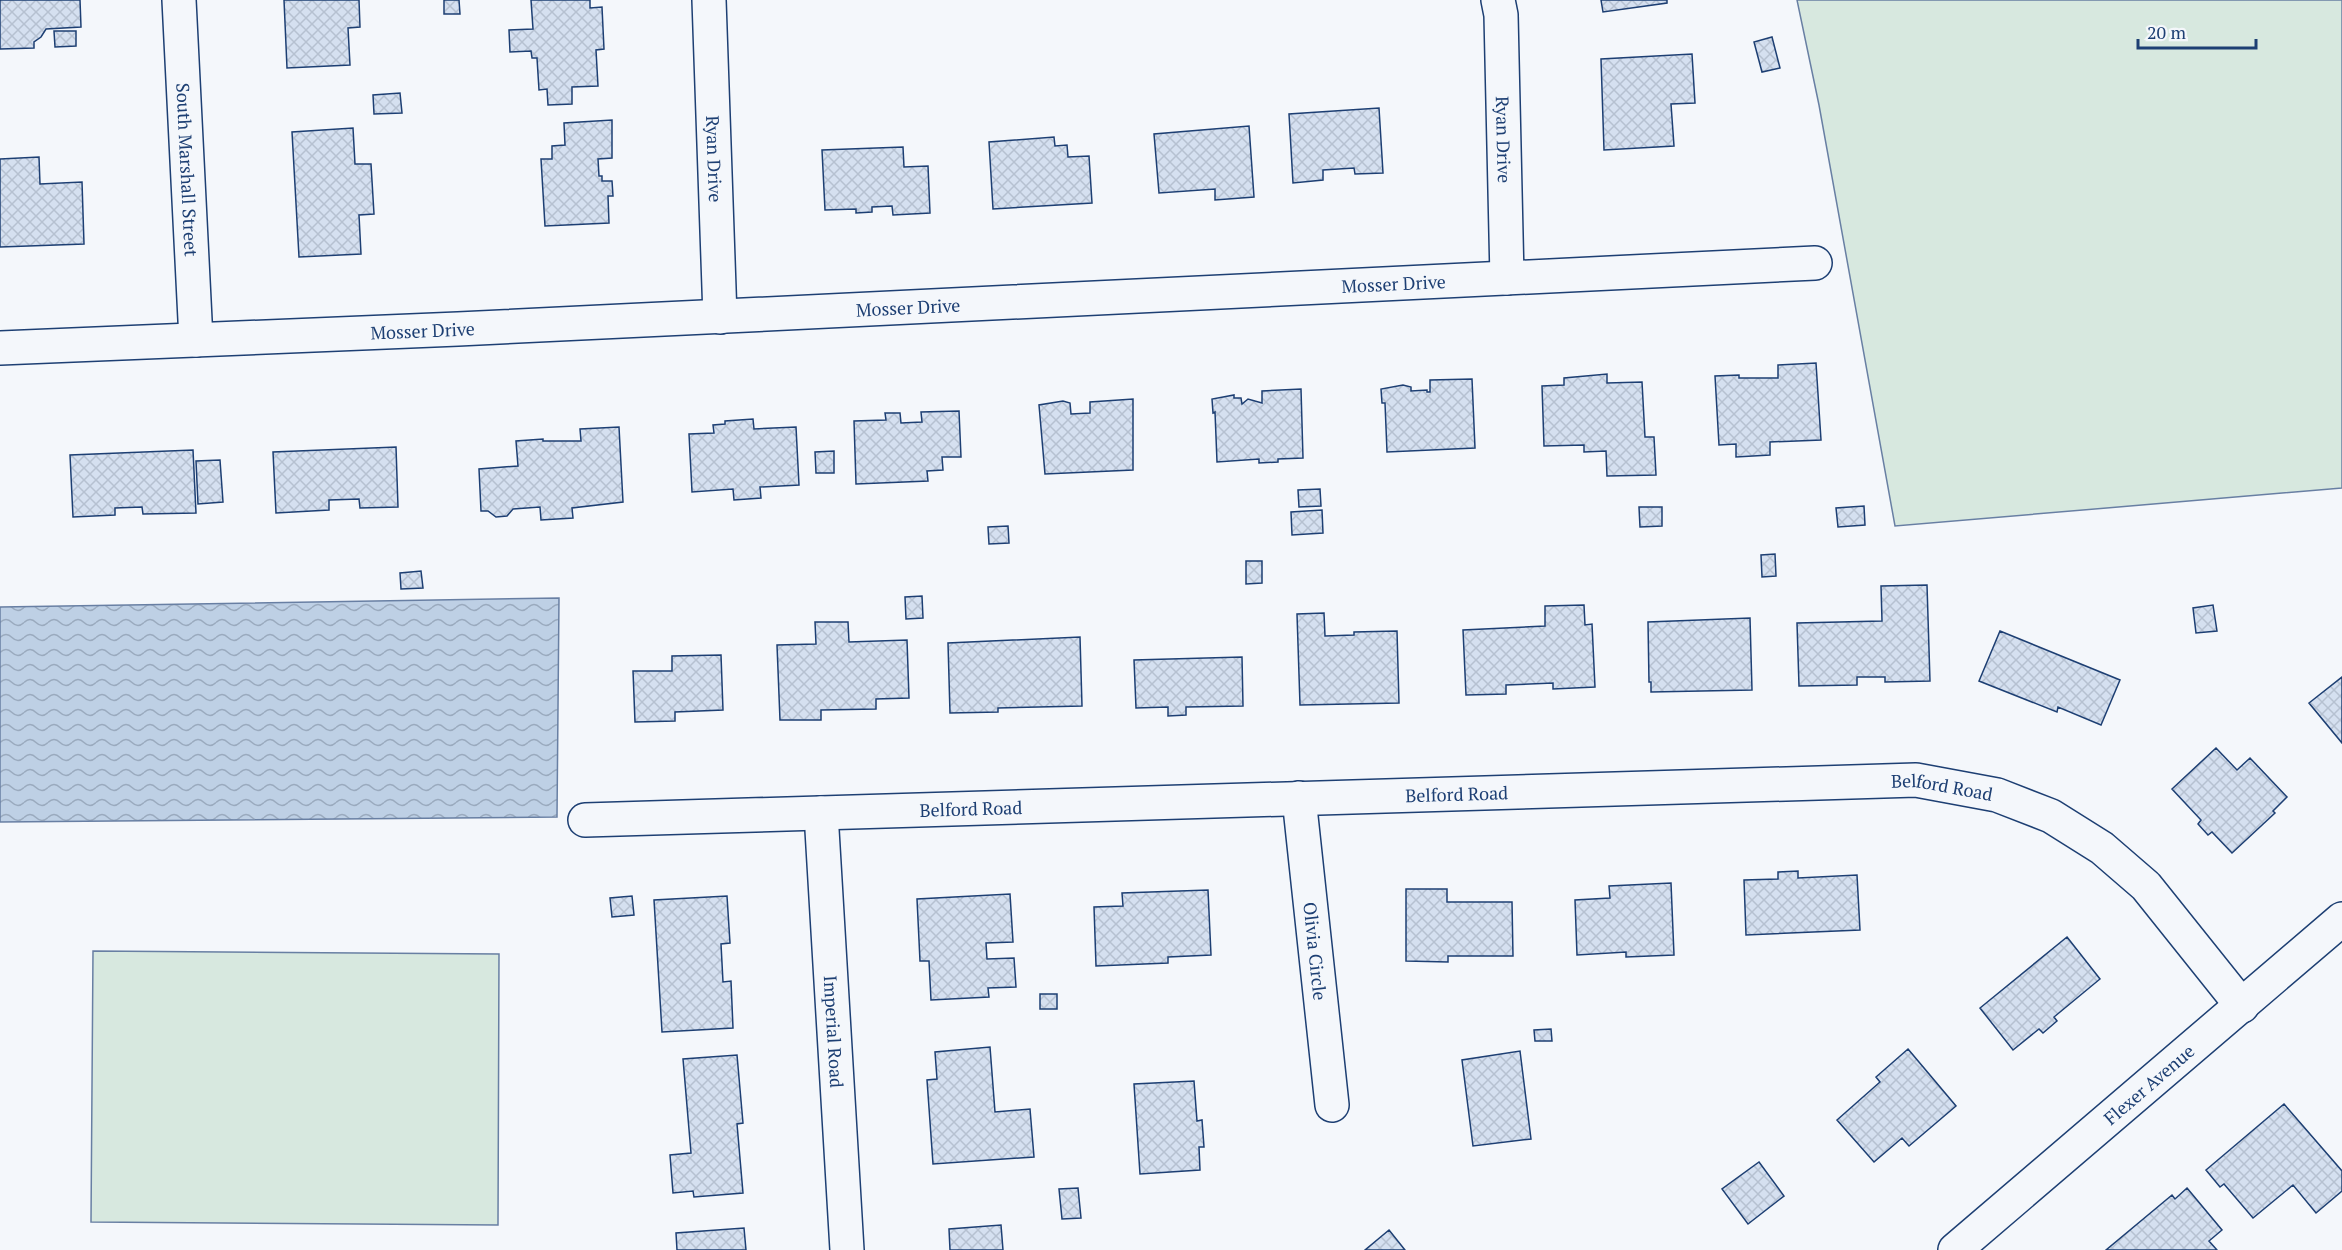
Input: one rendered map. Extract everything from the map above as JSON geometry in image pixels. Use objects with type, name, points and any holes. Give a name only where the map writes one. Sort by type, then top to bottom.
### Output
[{"type":"street","name":"South Marshall Street","points":[[179,0],[196,340]]},
{"type":"street","name":"Ryan Drive","points":[[709,0],[720,317]]},
{"type":"street","name":"Ryan Drive","points":[[1498,0],[1501,15],[1507,278]]},
{"type":"street","name":"Mosser Drive","points":[[0,348],[720,317],[1815,263]]},
{"type":"street","name":"Belford Road","points":[[585,820],[1917,780],[1986,792],[2051,816],[2102,848],[2146,886],[2242,1006]]},
{"type":"street","name":"Olivia Circle","points":[[1299,798],[1332,1105]]},
{"type":"street","name":"Imperial Road","points":[[820,813],[847,1250]]},
{"type":"street","name":"Flexer Avenue","points":[[1955,1250],[2342,919]]},
{"type":"shaded area","points":[[1797,0],[2342,0],[2342,488],[1895,526],[1819,105]]},
{"type":"shaded area","points":[[93,951],[499,954],[498,1225],[91,1222]]},
{"type":"water","points":[[559,598],[557,817],[0,822],[0,607]]},
{"type":"building","points":[[0,0],[80,0],[81,27],[46,29],[34,42],[34,48],[0,49]]},
{"type":"building","points":[[284,0],[359,0],[360,27],[348,28],[350,65],[287,68]]},
{"type":"building","points":[[444,0],[459,0],[460,14],[444,14]]},
{"type":"building","points":[[531,0],[590,0],[590,8],[602,7],[604,49],[596,50],[598,86],[572,87],[572,104],[548,105],[547,89],[539,90],[537,58],[532,58],[531,51],[510,52],[509,30],[533,29]]},
{"type":"building","points":[[1601,0],[1667,0],[1667,3],[1603,12]]},
{"type":"building","points":[[54,31],[76,31],[76,46],[55,47]]},
{"type":"building","points":[[1772,37],[1780,68],[1762,72],[1754,42]]},
{"type":"building","points":[[1692,54],[1695,103],[1671,104],[1674,146],[1604,150],[1601,59]]},
{"type":"building","points":[[400,93],[402,113],[374,114],[373,95]]},
{"type":"building","points":[[1379,108],[1383,173],[1355,174],[1354,168],[1323,170],[1323,180],[1293,183],[1289,114]]},
{"type":"building","points":[[612,120],[612,158],[598,159],[599,176],[602,176],[602,181],[612,181],[613,196],[608,196],[609,223],[545,226],[541,159],[552,159],[552,146],[565,145],[564,123]]},
{"type":"building","points":[[1249,126],[1254,197],[1215,200],[1215,189],[1159,193],[1154,134]]},
{"type":"building","points":[[353,128],[355,164],[371,164],[374,214],[359,215],[361,254],[299,257],[292,132]]},
{"type":"building","points":[[1054,137],[1055,146],[1067,145],[1068,157],[1089,156],[1092,203],[993,209],[989,142]]},
{"type":"building","points":[[903,147],[904,167],[928,166],[930,213],[893,215],[892,206],[872,207],[872,212],[856,213],[856,209],[825,210],[822,150]]},
{"type":"building","points":[[39,157],[40,184],[82,182],[84,244],[0,247],[0,159]]},
{"type":"building","points":[[1816,363],[1821,440],[1770,442],[1770,455],[1736,457],[1736,444],[1719,445],[1715,376],[1778,378],[1778,365]]},
{"type":"building","points":[[1607,374],[1607,383],[1642,382],[1645,437],[1654,437],[1656,475],[1607,476],[1606,451],[1584,452],[1584,445],[1544,446],[1542,386],[1564,385],[1564,378]]},
{"type":"building","points":[[1472,379],[1475,448],[1387,452],[1385,403],[1382,403],[1381,389],[1403,385],[1411,387],[1411,391],[1427,390],[1430,392],[1430,380]]},
{"type":"building","points":[[1301,389],[1303,458],[1278,459],[1278,462],[1259,463],[1259,459],[1217,462],[1215,412],[1213,413],[1212,399],[1234,395],[1234,398],[1241,398],[1242,404],[1248,399],[1262,403],[1262,391]]},
{"type":"building","points":[[1133,399],[1133,470],[1045,474],[1039,405],[1063,401],[1070,403],[1071,414],[1090,413],[1090,402]]},
{"type":"building","points":[[959,411],[961,457],[942,457],[943,470],[927,471],[928,481],[856,484],[854,421],[886,420],[885,413],[900,413],[901,423],[922,422],[921,412]]},
{"type":"building","points":[[753,419],[754,429],[796,427],[799,485],[760,487],[761,498],[734,500],[733,489],[692,492],[689,434],[714,433],[713,425],[725,424],[725,421]]},
{"type":"building","points":[[619,427],[623,502],[572,508],[573,518],[541,520],[540,507],[513,509],[507,516],[496,517],[488,511],[481,511],[479,469],[518,466],[516,441],[543,439],[543,441],[581,441],[580,429]]},
{"type":"building","points":[[396,447],[398,507],[360,508],[359,499],[329,500],[329,510],[276,513],[273,452]]},
{"type":"building","points":[[193,450],[196,513],[143,514],[142,507],[115,508],[115,515],[73,517],[70,455]]},
{"type":"building","points":[[834,451],[834,473],[816,473],[815,452]]},
{"type":"building","points":[[220,460],[223,502],[198,504],[196,461]]},
{"type":"building","points":[[1320,489],[1321,506],[1299,507],[1298,490]]},
{"type":"building","points":[[1864,506],[1865,525],[1838,527],[1836,508]]},
{"type":"building","points":[[1639,507],[1662,507],[1662,526],[1640,527]]},
{"type":"building","points":[[1322,510],[1323,533],[1292,535],[1291,512]]},
{"type":"building","points":[[1008,526],[1009,543],[989,544],[988,527]]},
{"type":"building","points":[[1775,554],[1776,576],[1762,577],[1761,555]]},
{"type":"building","points":[[1246,561],[1262,561],[1262,583],[1246,584]]},
{"type":"building","points":[[421,571],[423,588],[401,589],[400,573]]},
{"type":"building","points":[[1927,585],[1930,681],[1885,682],[1885,677],[1857,677],[1857,685],[1799,686],[1797,623],[1882,621],[1881,586]]},
{"type":"building","points":[[922,596],[923,618],[906,619],[905,597]]},
{"type":"building","points":[[1584,605],[1585,625],[1592,624],[1595,687],[1553,689],[1553,683],[1506,685],[1506,694],[1466,695],[1463,630],[1545,626],[1545,606]]},
{"type":"building","points":[[2213,605],[2217,631],[2196,633],[2193,608]]},
{"type":"building","points":[[1324,613],[1325,636],[1354,635],[1354,632],[1397,631],[1399,703],[1300,705],[1297,614]]},
{"type":"building","points":[[1750,618],[1752,690],[1651,692],[1648,622]]},
{"type":"building","points":[[815,622],[848,622],[849,642],[907,640],[909,698],[876,699],[876,709],[821,710],[821,720],[780,720],[777,645],[816,644]]},
{"type":"building","points":[[2000,631],[2120,680],[2101,725],[2058,707],[2057,712],[1979,681]]},
{"type":"building","points":[[1080,637],[1082,706],[998,708],[998,712],[950,713],[948,643]]},
{"type":"building","points":[[721,655],[723,710],[675,712],[675,721],[635,722],[633,671],[672,671],[672,656]]},
{"type":"building","points":[[1242,657],[1243,706],[1186,707],[1186,715],[1168,716],[1168,707],[1136,708],[1134,660]]},
{"type":"building","points":[[2342,677],[2342,743],[2309,703]]},
{"type":"building","points":[[2216,748],[2237,770],[2250,758],[2287,797],[2273,811],[2275,813],[2232,853],[2212,832],[2208,835],[2198,824],[2201,820],[2172,789]]},
{"type":"building","points":[[1798,871],[1798,878],[1857,875],[1860,930],[1746,935],[1744,880],[1778,879],[1778,872]]},
{"type":"building","points":[[1671,883],[1674,955],[1626,957],[1626,952],[1577,955],[1575,900],[1610,898],[1609,886]]},
{"type":"building","points":[[1406,889],[1447,889],[1447,902],[1512,902],[1513,956],[1448,956],[1448,962],[1406,961]]},
{"type":"building","points":[[1208,890],[1211,955],[1168,957],[1168,963],[1096,966],[1094,907],[1123,906],[1122,893]]},
{"type":"building","points":[[1010,894],[1013,942],[986,943],[987,959],[1014,958],[1016,987],[988,988],[989,997],[931,1000],[929,961],[920,961],[917,899]]},
{"type":"building","points":[[632,896],[634,915],[612,917],[610,898]]},
{"type":"building","points":[[727,896],[730,943],[721,944],[723,982],[731,981],[733,1028],[662,1032],[654,900]]},
{"type":"building","points":[[2067,937],[2100,979],[2054,1017],[2057,1021],[2043,1033],[2039,1029],[2013,1050],[1980,1008]]},
{"type":"building","points":[[1040,994],[1057,994],[1057,1009],[1040,1009]]},
{"type":"building","points":[[1551,1029],[1552,1041],[1535,1041],[1534,1030]]},
{"type":"building","points":[[990,1047],[995,1112],[1030,1109],[1034,1157],[933,1164],[927,1080],[937,1079],[935,1052]]},
{"type":"building","points":[[1908,1049],[1956,1106],[1909,1146],[1902,1138],[1874,1162],[1837,1120],[1880,1082],[1876,1077]]},
{"type":"building","points":[[1520,1051],[1531,1139],[1473,1146],[1462,1060]]},
{"type":"building","points":[[737,1055],[743,1123],[737,1124],[743,1193],[694,1197],[693,1191],[673,1193],[670,1155],[691,1153],[683,1059]]},
{"type":"building","points":[[1194,1081],[1197,1121],[1202,1120],[1204,1147],[1199,1147],[1200,1170],[1140,1174],[1134,1084]]},
{"type":"building","points":[[2284,1104],[2342,1171],[2342,1191],[2316,1213],[2293,1185],[2253,1218],[2224,1184],[2220,1187],[2206,1170]]},
{"type":"building","points":[[1759,1162],[1784,1196],[1748,1224],[1722,1189]]},
{"type":"building","points":[[1078,1188],[1081,1218],[1062,1219],[1059,1189]]},
{"type":"building","points":[[2187,1188],[2222,1230],[2209,1241],[2217,1250],[2106,1250],[2172,1195],[2175,1199]]},
{"type":"building","points":[[1001,1225],[1003,1250],[950,1250],[949,1229]]},
{"type":"building","points":[[744,1228],[746,1250],[677,1250],[676,1233]]},
{"type":"building","points":[[1389,1230],[1405,1250],[1365,1250]]}]
